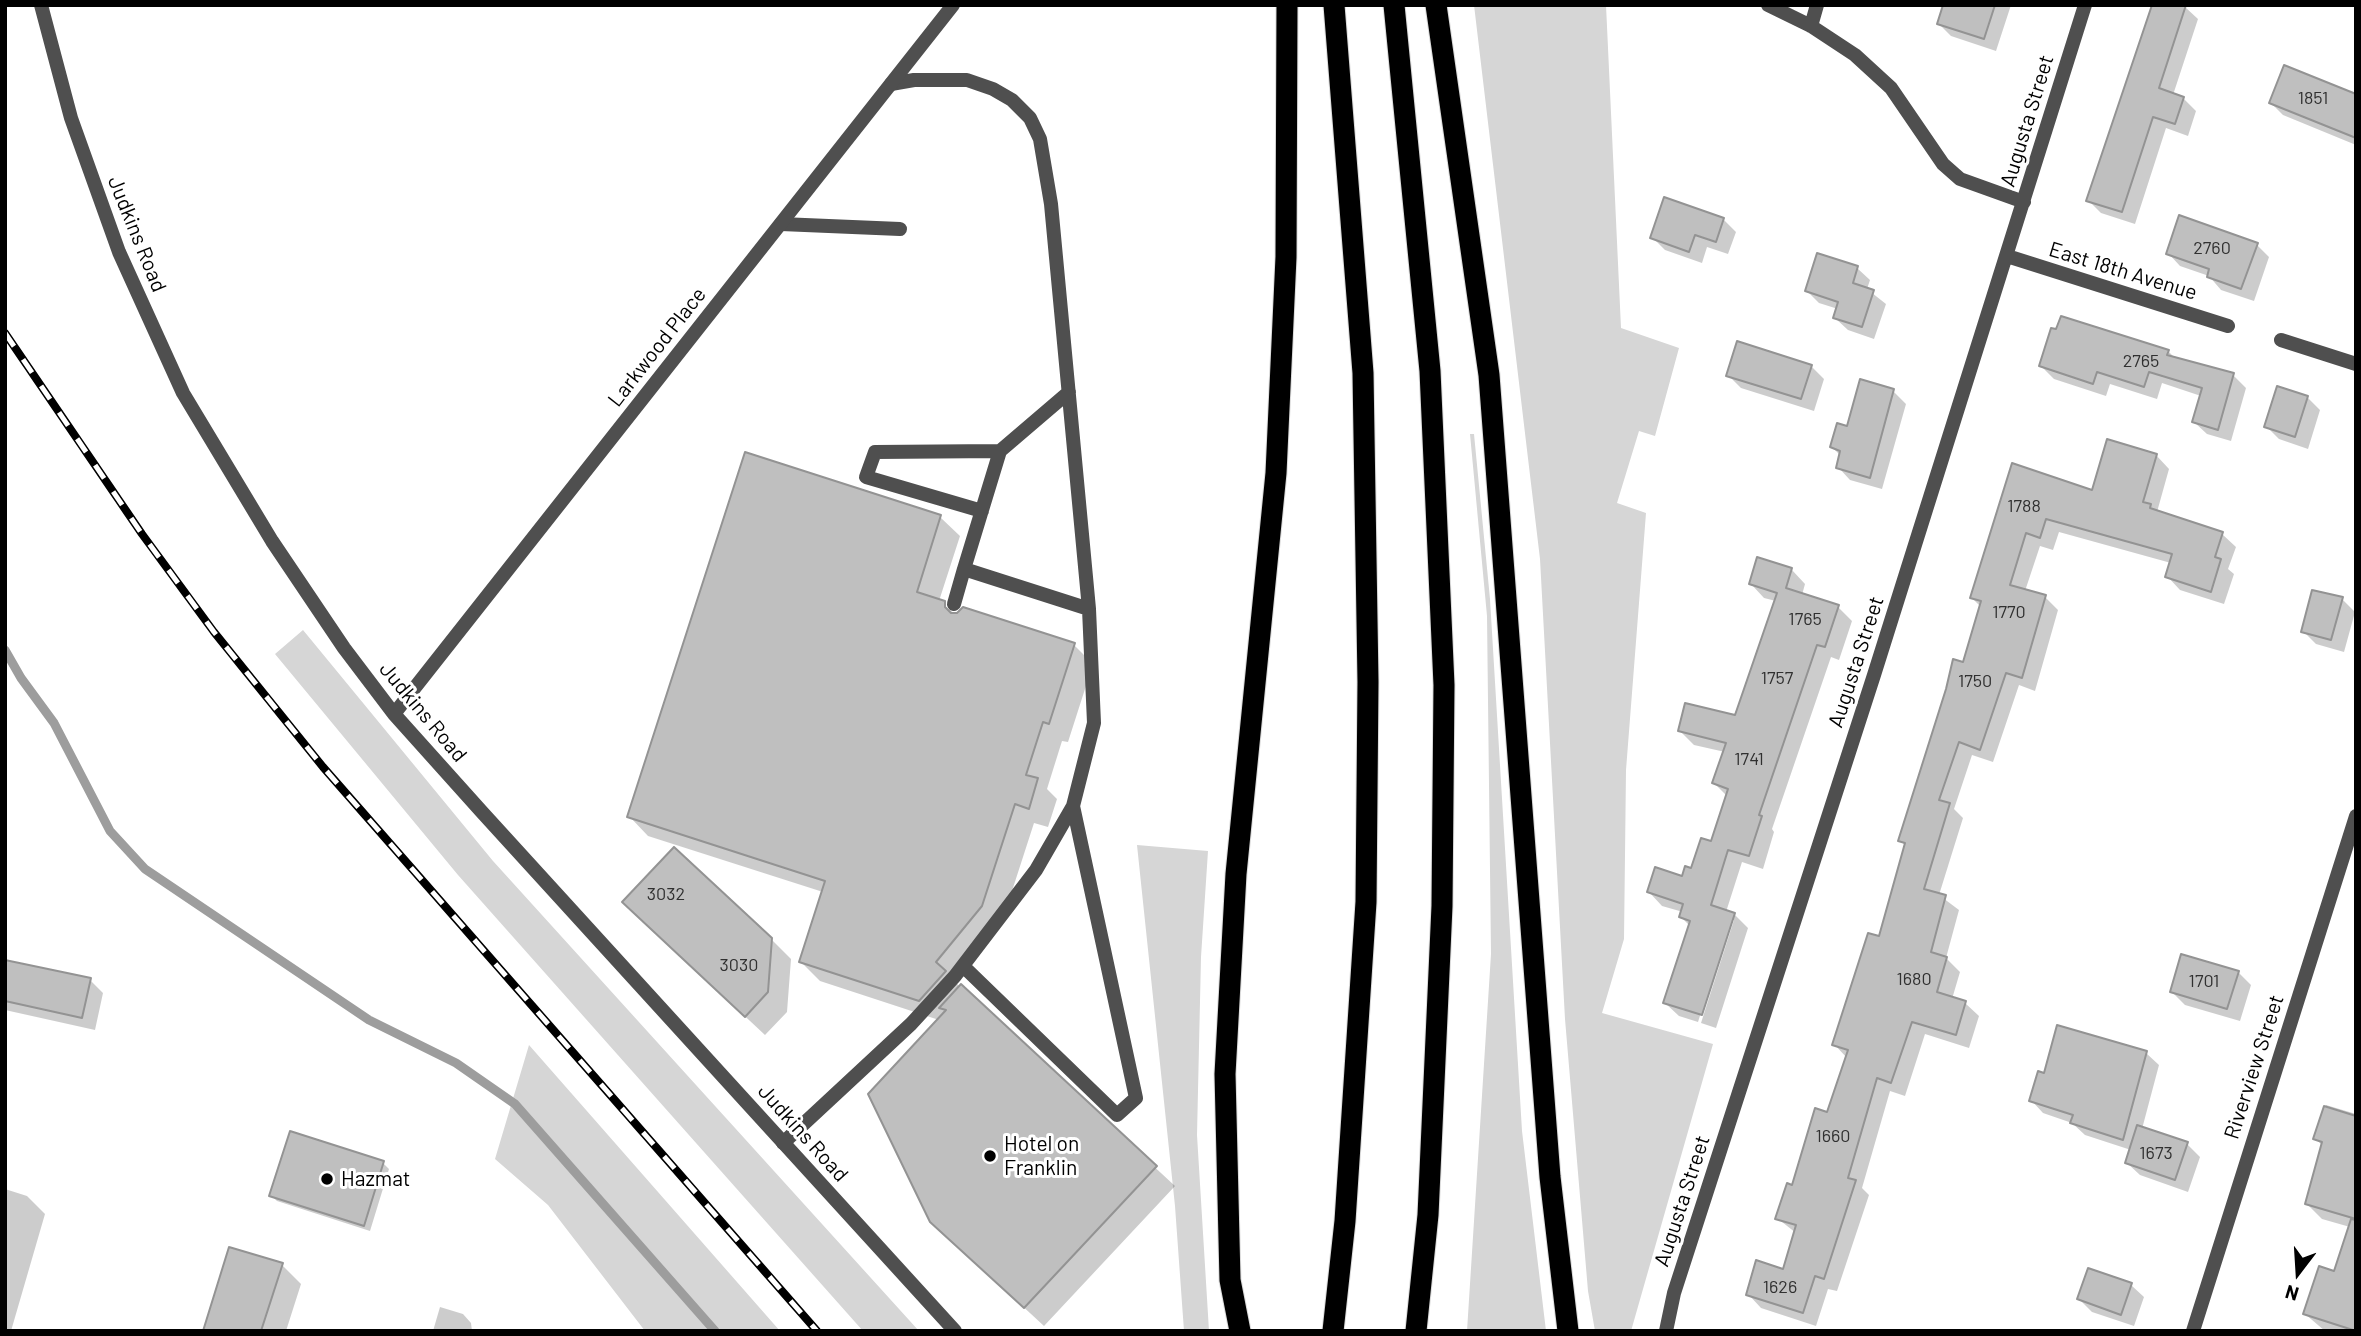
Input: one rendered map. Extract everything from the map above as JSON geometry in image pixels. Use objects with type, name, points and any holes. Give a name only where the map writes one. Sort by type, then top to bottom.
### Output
[{"type":"highway","points":[[1240,1331],[1230,1280],[1225,1074],[1236,874],[1276,473],[1287,218],[1287,5]]},
{"type":"highway","points":[[1333,1331],[1345,1221],[1366,902],[1368,682],[1363,373],[1334,5]]},
{"type":"highway","points":[[1394,5],[1430,371],[1444,685],[1441,919],[1428,1215],[1416,1331]]},
{"type":"highway","points":[[1436,5],[1489,375],[1550,1177],[1568,1331]]},
{"type":"street","name":"Judkins Road","points":[[41,5],[71,118],[119,252],[183,393],[272,541],[344,648],[394,714],[955,1331]]},
{"type":"street","name":"Larkwood Place","points":[[394,714],[953,5]]},
{"type":"street","points":[[1768,5],[1811,26],[1854,55],[1891,88],[1943,164],[1959,179],[2024,202]]},
{"type":"street","points":[[1811,26],[1817,5]]},
{"type":"street","name":"Augusta Street","points":[[1667,1331],[1674,1293],[2007,257],[2085,5]]},
{"type":"street","points":[[783,1143],[911,1024],[963,966],[1036,870],[1073,806],[1094,723],[1089,609],[1069,392],[1047,166],[1040,139],[1030,118],[1012,100],[993,89],[967,80],[914,80],[891,84]]},
{"type":"street","points":[[781,224],[900,229]]},
{"type":"street","name":"East 18th Avenue","points":[[2007,257],[2228,326]]},
{"type":"street","points":[[2281,341],[2356,364]]},
{"type":"street","points":[[954,604],[1000,450],[1069,392]]},
{"type":"street","points":[[982,511],[866,477],[876,452],[1000,450]]},
{"type":"street","points":[[964,569],[1089,609]]},
{"type":"street","points":[[963,966],[1117,1115],[1136,1098],[1073,806]]},
{"type":"street","name":"Riverview Street","points":[[2193,1331],[2356,816]]},
{"type":"shaded area","points":[[1474,5],[1606,5],[1621,328],[1679,348],[1655,436],[1639,431],[1617,503],[1646,513],[1626,770],[1624,939],[1602,1013],[1713,1044],[1631,1331],[1595,1331],[1588,1291],[1565,1019],[1540,559]]},
{"type":"shaded area","points":[[1470,434],[1474,434],[1490,599],[1522,1131],[1546,1331],[1467,1331],[1491,954],[1487,616]]},
{"type":"shaded area","points":[[303,630],[493,861],[919,1331],[863,1331],[458,875],[275,654]]},
{"type":"shaded area","points":[[1137,845],[1208,851],[1201,957],[1197,1135],[1209,1331],[1184,1331],[1175,1206]]},
{"type":"shaded area","points":[[529,1045],[780,1331],[645,1331],[548,1205],[495,1159]]},
{"type":"building","points":[[1943,5],[1995,5],[1984,39],[1937,24]]},
{"type":"building","points":[[2152,5],[2186,5],[2159,88],[2184,97],[2175,124],[2153,117],[2122,212],[2086,201]]},
{"type":"building","points":[[2284,65],[2356,94],[2356,138],[2269,103]]},
{"type":"building","points":[[1664,197],[1724,218],[1716,242],[1695,235],[1689,252],[1650,238]]},
{"type":"building","points":[[2179,215],[2258,243],[2241,289],[2207,277],[2209,269],[2166,254]]},
{"type":"building","points":[[1817,253],[1858,266],[1853,283],[1874,290],[1862,327],[1833,318],[1838,302],[1805,291]]},
{"type":"building","points":[[2061,316],[2169,350],[2167,355],[2234,373],[2218,430],[2192,422],[2202,388],[2149,372],[2144,387],[2097,372],[2093,384],[2039,366],[2051,328],[2056,329]]},
{"type":"building","points":[[1737,341],[1812,365],[1801,399],[1726,376]]},
{"type":"building","points":[[1860,379],[1894,389],[1870,478],[1836,468],[1840,451],[1830,447],[1837,423],[1847,426]]},
{"type":"building","points":[[2277,386],[2308,396],[2295,437],[2264,427]]},
{"type":"building","points":[[2107,439],[2157,454],[2143,502],[2151,504],[2150,508],[2223,532],[2215,557],[2221,559],[2211,592],[2165,577],[2172,554],[2046,519],[2040,538],[2026,533],[2010,585],[2046,595],[2022,678],[2006,673],[1980,750],[1959,742],[1939,800],[1950,803],[1924,889],[1946,895],[1931,952],[1947,957],[1937,992],[1966,1001],[1956,1035],[1912,1022],[1891,1083],[1877,1078],[1848,1178],[1856,1180],[1824,1279],[1815,1276],[1803,1313],[1746,1295],[1756,1260],[1783,1269],[1796,1225],[1775,1219],[1787,1183],[1792,1185],[1815,1108],[1827,1112],[1848,1050],[1832,1045],[1868,933],[1879,936],[1905,843],[1898,841],[1953,659],[1963,662],[1981,601],[1970,598],[2012,463],[2092,490]]},
{"type":"building","points":[[745,452],[941,515],[917,592],[945,601],[945,607],[951,613],[957,613],[963,607],[1075,643],[1049,724],[1043,722],[1026,775],[1038,778],[1029,809],[1015,804],[982,906],[936,962],[946,971],[919,1001],[799,962],[825,881],[627,817]]},
{"type":"building","points":[[1757,557],[1792,568],[1786,588],[1839,605],[1825,647],[1817,645],[1759,815],[1762,816],[1749,856],[1728,850],[1711,905],[1735,913],[1702,1015],[1663,1003],[1690,921],[1679,917],[1683,904],[1647,892],[1655,867],[1682,876],[1685,866],[1691,868],[1701,838],[1711,841],[1728,789],[1712,783],[1726,743],[1678,731],[1685,703],[1735,715],[1777,593],[1749,584]]},
{"type":"building","points":[[2312,590],[2343,597],[2331,640],[2301,632]]},
{"type":"building","points":[[674,847],[772,938],[768,992],[745,1017],[622,902]]},
{"type":"building","points":[[2181,954],[2239,971],[2227,1009],[2170,992]]},
{"type":"building","points":[[5,960],[91,978],[82,1018],[5,1001]]},
{"type":"building","points":[[961,984],[1157,1166],[1024,1308],[930,1222],[868,1094],[946,1010],[939,1008]]},
{"type":"building","points":[[2057,1025],[2147,1051],[2123,1140],[2070,1123],[2073,1115],[2029,1101],[2038,1071],[2044,1073]]},
{"type":"building","points":[[2324,1106],[2356,1116],[2356,1219],[2305,1204],[2322,1142],[2313,1139]]},
{"type":"building","points":[[2137,1125],[2188,1142],[2175,1180],[2125,1163]]},
{"type":"building","name":"Hazmat","points":[[290,1131],[384,1161],[364,1226],[269,1196]]},
{"type":"building","points":[[2351,1219],[2356,1220],[2356,1331],[2303,1314],[2319,1266],[2334,1271]]},
{"type":"building","points":[[229,1247],[283,1263],[261,1331],[203,1331]]},
{"type":"building","points":[[2088,1268],[2132,1283],[2121,1315],[2077,1299]]},
{"type":"waterway","points":[[5,650],[21,678],[54,723],[110,831],[145,869],[369,1020],[456,1063],[515,1104],[715,1331]]},
{"type":"railway","points":[[5,333],[142,534],[214,632],[323,767],[817,1331]]},
{"type":"place","name":"Hotel on Franklin","points":[[990,1156]]},
{"type":"place","name":"Hazmat","points":[[327,1179]]}]
